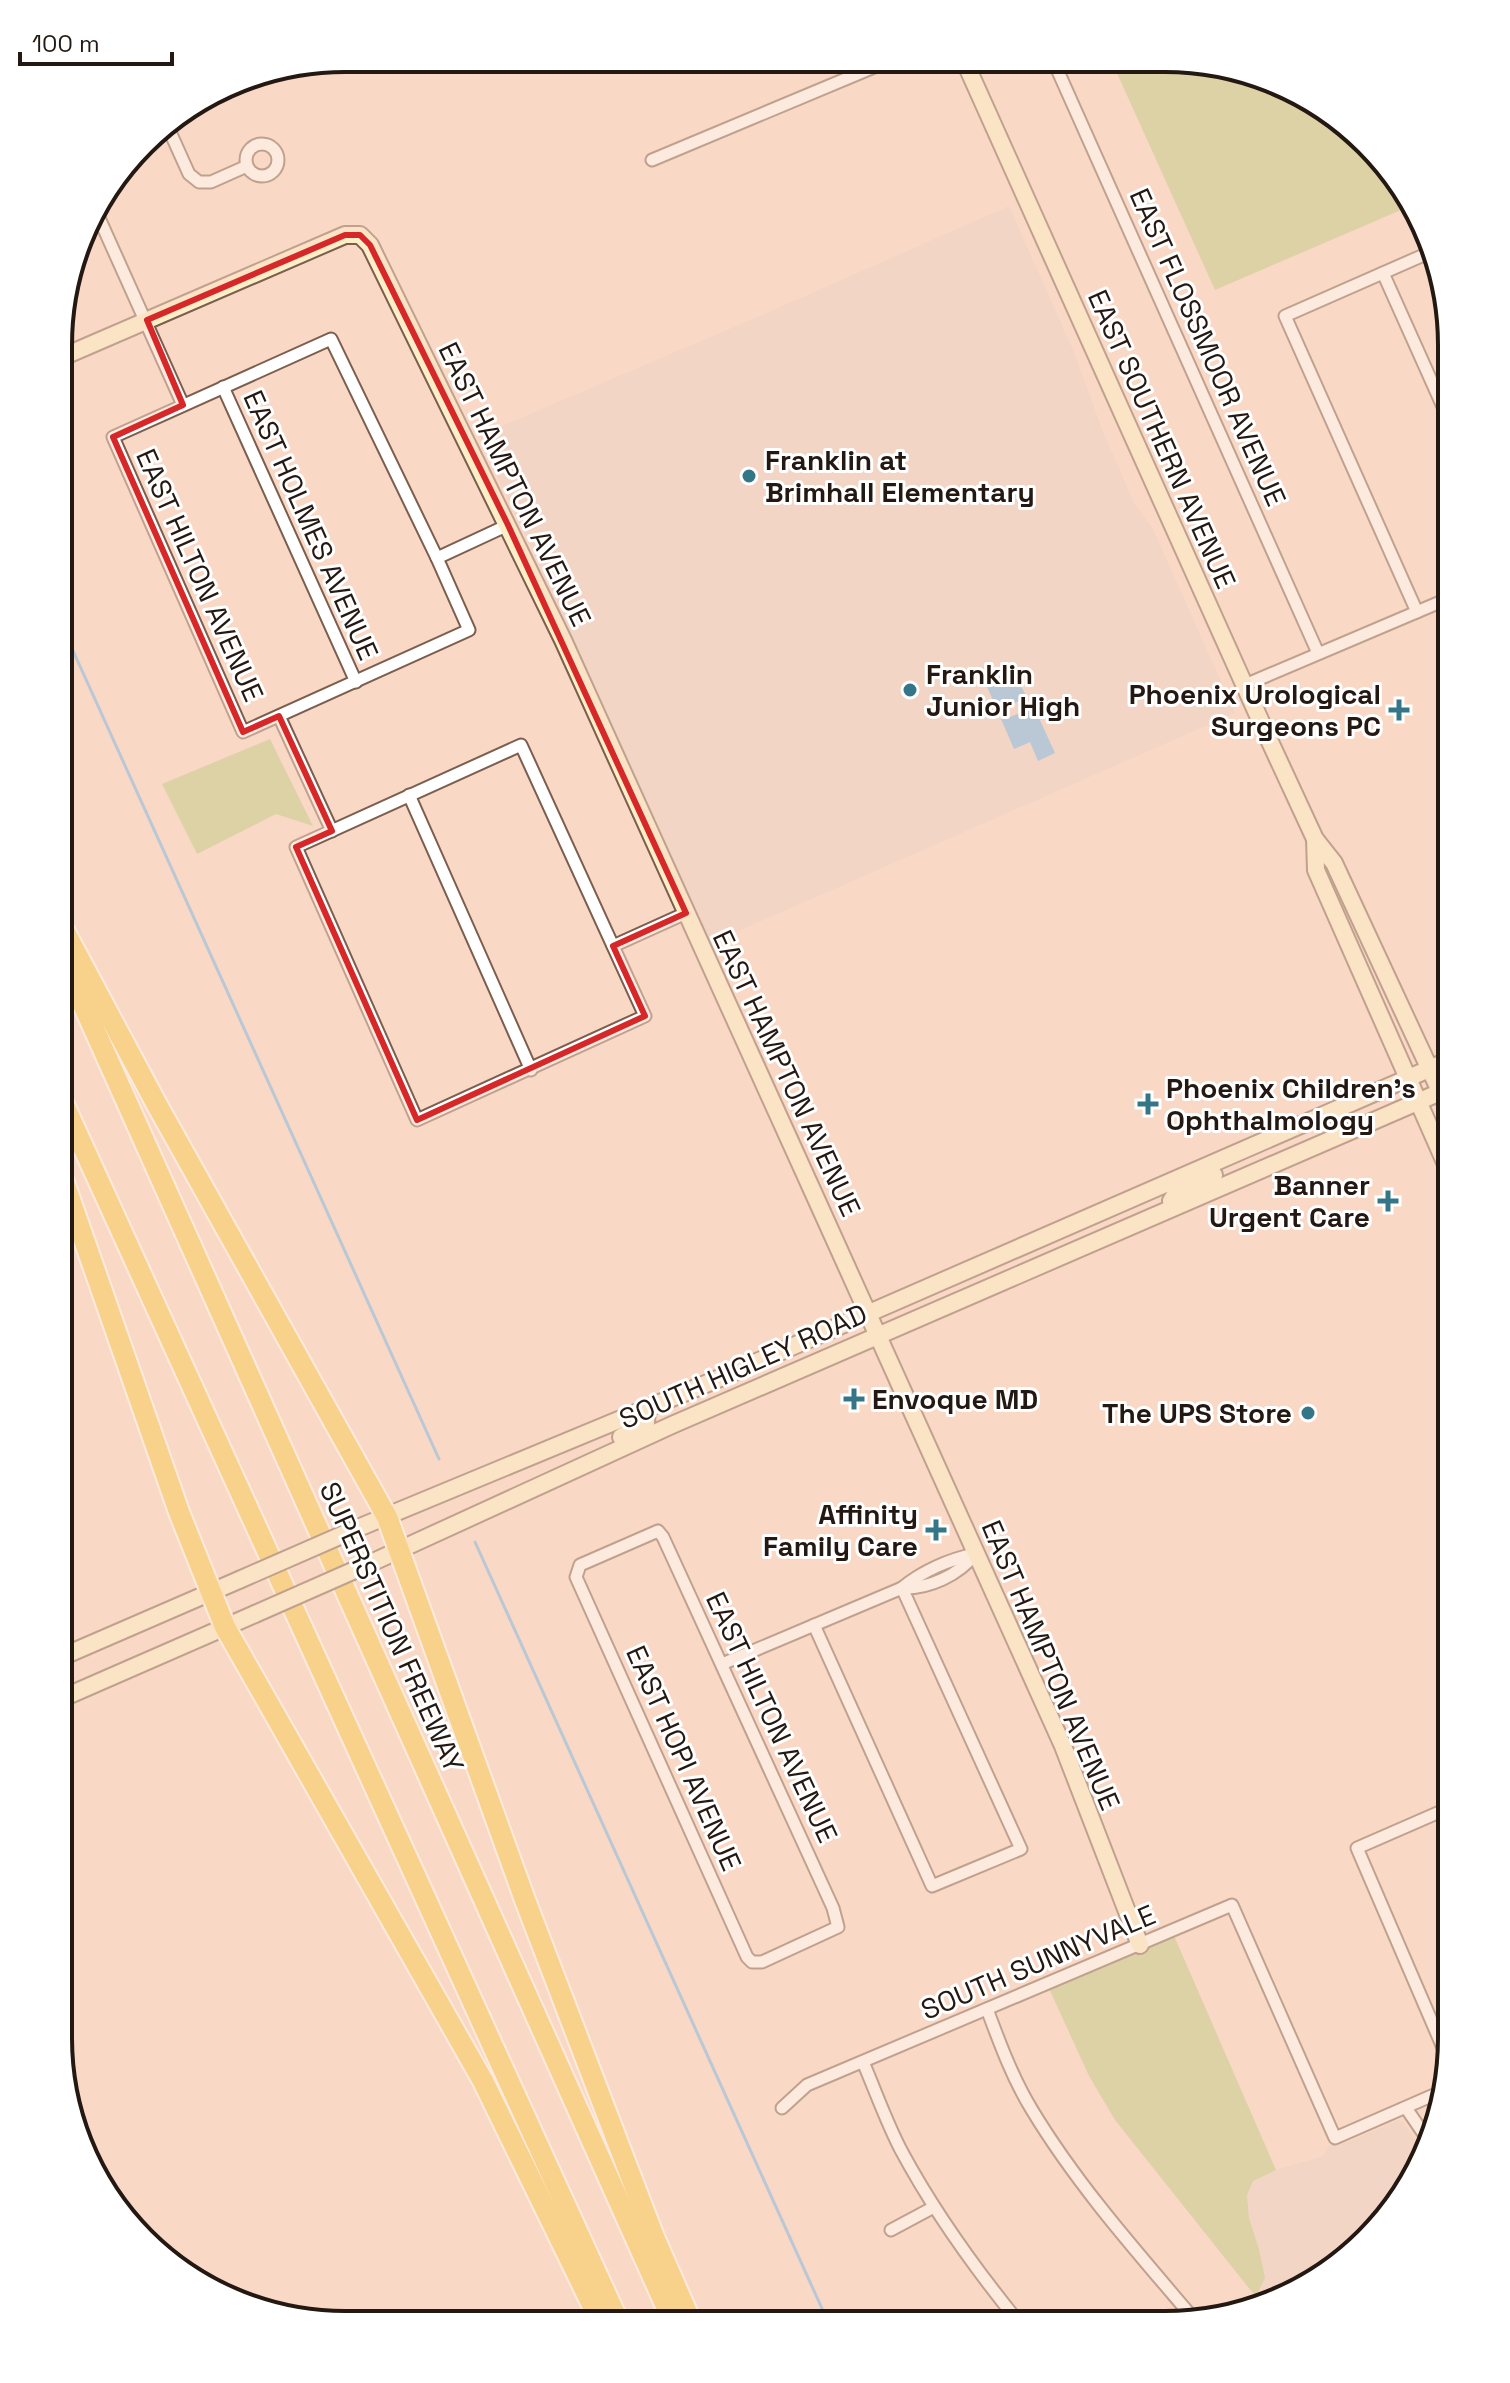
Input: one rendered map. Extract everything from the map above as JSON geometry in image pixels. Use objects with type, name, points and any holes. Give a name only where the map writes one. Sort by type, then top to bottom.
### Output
[{"type":"highway","points":[[72,946],[156,1103],[387,1517],[525,1900],[654,2237],[686,2311]]},
{"type":"highway","name":"SUPERSTITION FREEWAY","points":[[72,980],[668,2311]]},
{"type":"highway","points":[[72,1123],[614,2311]]},
{"type":"highway","points":[[72,1205],[179,1512],[225,1627],[483,2081],[595,2311]]},
{"type":"main road","name":"EAST SOUTHERN AVENUE","points":[[970,72],[1315,839],[1334,863],[1430,1068],[1438,1078]]},
{"type":"main road","name":"EAST HAMPTON AVENUE","points":[[147,320],[345,235],[360,235],[375,254],[508,525],[868,1314],[1063,1746],[1140,1945]]},
{"type":"main road","points":[[72,353],[147,320]]},
{"type":"main road","name":"EAST SOUTHERN AVENUE","points":[[1315,839],[1316,870],[1438,1146]]},
{"type":"main road","name":"SOUTH HIGLEY ROAD","points":[[72,1652],[358,1528],[868,1314],[1438,1065]]},
{"type":"main road","name":"SOUTH HIGLEY ROAD","points":[[72,1694],[401,1551],[877,1335],[1438,1093]]},
{"type":"main road","points":[[1173,1206],[1171,1201],[1176,1193],[1234,1165],[1253,1146]]},
{"type":"main road","points":[[1085,1244],[1097,1227],[1151,1203],[1155,1189]]},
{"type":"main road","points":[[539,1487],[560,1466],[639,1428],[648,1419],[647,1409]]},
{"type":"street","points":[[652,160],[861,72]]},
{"type":"street","name":"EAST FLOSSMOOR AVENUE","points":[[1058,72],[1318,653]]},
{"type":"street","points":[[171,135],[189,174],[199,182],[211,182],[247,166]]},
{"type":"street","points":[[102,223],[183,405],[331,339],[469,630],[279,716]]},
{"type":"street","points":[[1417,612],[1285,316],[1423,255]]},
{"type":"street","points":[[1383,273],[1438,396]]},
{"type":"street","name":"EAST HOLMES AVENUE","points":[[223,387],[356,682]]},
{"type":"street","name":"EAST HILTON AVENUE","points":[[183,405],[113,437],[243,732],[279,716],[332,831]]},
{"type":"street","points":[[437,558],[508,525]]},
{"type":"street","points":[[1245,685],[1438,603]]},
{"type":"street","points":[[521,745],[645,1016],[417,1120],[296,847],[409,795],[521,745]]},
{"type":"street","points":[[409,795],[531,1070]]},
{"type":"street","points":[[613,946],[686,913]]},
{"type":"street","name":"EAST HILTON AVENUE","points":[[576,1571],[580,1565],[658,1531],[663,1537],[833,1908],[838,1927]]},
{"type":"street","points":[[722,1664],[902,1588],[918,1589],[960,1557],[975,1554]]},
{"type":"street","name":"EAST HOPI AVENUE","points":[[576,1571],[576,1577],[747,1957],[752,1962],[762,1962],[838,1927]]},
{"type":"street","points":[[814,1625],[932,1886],[1021,1849],[902,1588]]},
{"type":"street","points":[[1437,1813],[1357,1848],[1437,2034]]},
{"type":"street","name":"SOUTH SUNNYVALE","points":[[782,2108],[807,2085],[1232,1905],[1335,2138],[1406,2108]]},
{"type":"street","points":[[987,2009],[1004,2055],[1031,2107],[1066,2163],[1101,2210],[1186,2310]]},
{"type":"street","points":[[863,2062],[901,2149],[934,2207],[962,2252],[1006,2311]]},
{"type":"street","points":[[1422,2131],[1406,2108],[1432,2096]]},
{"type":"street","points":[[891,2230],[934,2207]]},
{"type":"highlighted area","points":[[345,235],[360,235],[370,245],[508,525],[686,913],[613,946],[645,1016],[417,1120],[296,847],[332,831],[279,716],[243,732],[113,437],[183,405],[147,320]]},
{"type":"shaded area","points":[[1009,206],[1074,352],[1102,429],[1134,503],[1153,529],[1235,713],[709,944],[478,436]]},
{"type":"shaded area","points":[[1398,2120],[1403,2122],[1417,2143],[1392,2190],[1358,2231],[1331,2255],[1259,2294],[1264,2278],[1249,2218],[1247,2195],[1253,2181],[1266,2173],[1323,2156],[1332,2141],[1350,2141]]},
{"type":"green space","points":[[1116,72],[1200,74],[1236,81],[1269,93],[1331,128],[1382,179],[1401,210],[1215,290]]},
{"type":"green space","points":[[270,739],[313,826],[276,814],[197,854],[162,784]]},
{"type":"green space","points":[[1172,1931],[1276,2170],[1253,2181],[1247,2195],[1249,2218],[1265,2278],[1257,2295],[1115,2120],[1089,2076],[1047,1984]]},
{"type":"water","points":[[1003,676],[1019,683],[1027,697],[1005,708],[1008,718],[1034,707],[1055,753],[1038,761],[1030,742],[1014,749],[985,682]]},
{"type":"waterway","points":[[72,649],[439,1459]]},
{"type":"waterway","points":[[475,1542],[823,2311]]},
{"type":"place","name":"Franklin at Brimhall Elementary","points":[[749,476]]},
{"type":"place","name":"Franklin Junior High","points":[[910,690]]},
{"type":"place","name":"Phoenix Urological Surgeons PC","points":[[1399,710]]},
{"type":"place","name":"Phoenix Children's Ophthalmology","points":[[1148,1104]]},
{"type":"place","name":"Banner Urgent Care","points":[[1388,1201]]},
{"type":"place","name":"Envoque MD","points":[[854,1399]]},
{"type":"place","name":"The UPS Store","points":[[1308,1413]]},
{"type":"place","name":"Affinity Family Care","points":[[936,1530]]}]
